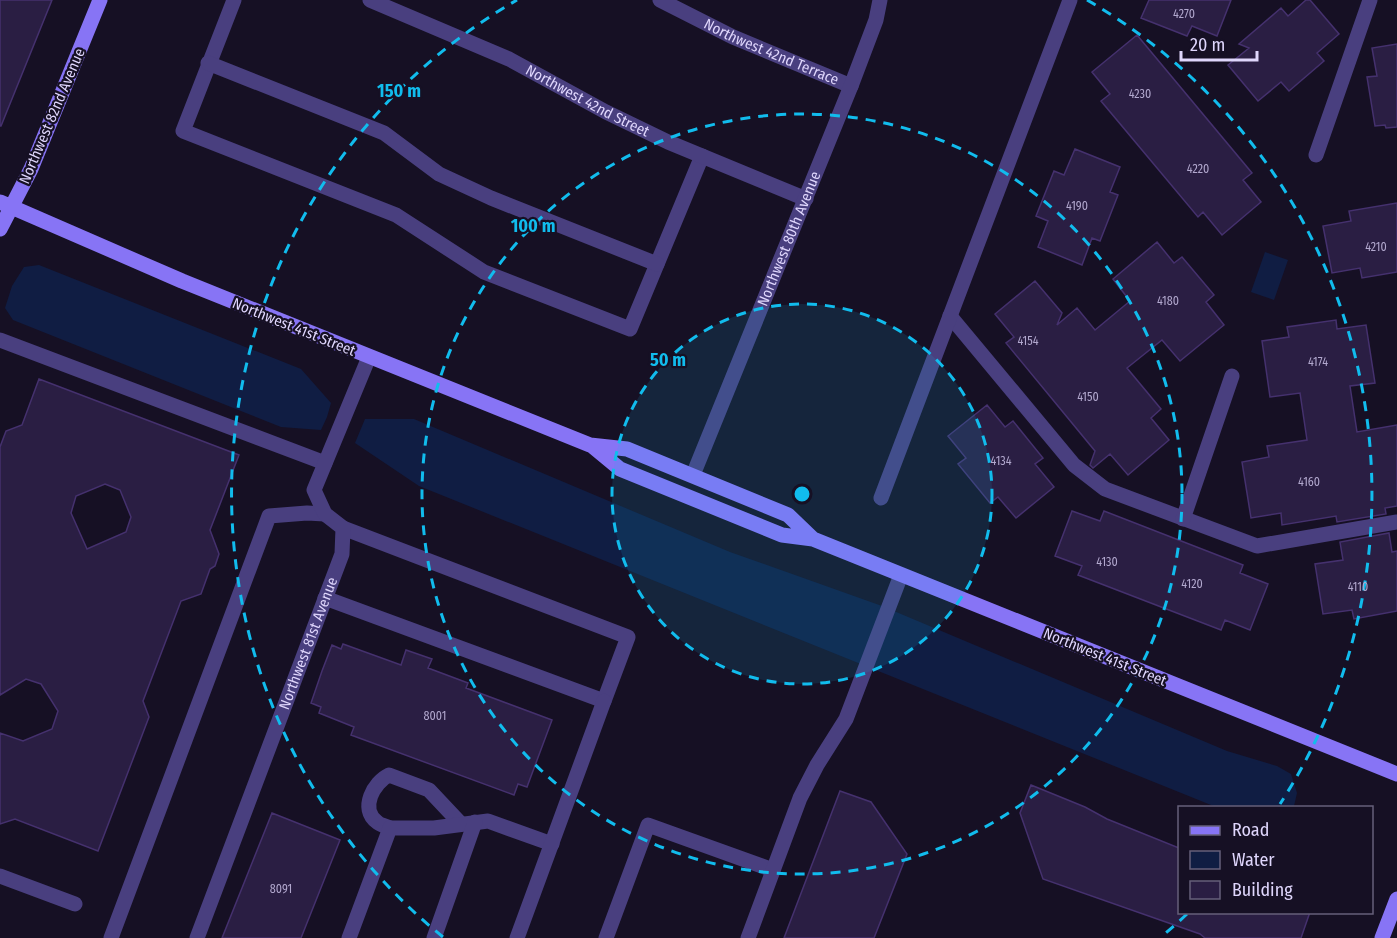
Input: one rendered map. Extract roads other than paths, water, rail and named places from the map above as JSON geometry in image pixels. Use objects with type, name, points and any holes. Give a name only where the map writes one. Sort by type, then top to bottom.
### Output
[{"type":"street","name":"Northwest 82nd Avenue","points":[[0,229],[6,205],[31,169],[100,0]]},
{"type":"street","points":[[234,0],[183,131],[396,215],[484,272],[630,329],[702,156]]},
{"type":"street","name":"Northwest 42nd Street","points":[[370,0],[509,59],[636,127],[807,199]]},
{"type":"street","name":"Northwest 42nd Terrace","points":[[660,0],[733,37],[851,86]]},
{"type":"street","name":"Northwest 80th Avenue","points":[[693,475],[807,199],[876,20],[879,0]]},
{"type":"street","points":[[881,498],[1070,0]]},
{"type":"street","points":[[1316,155],[1370,0]]},
{"type":"street","points":[[208,63],[384,133],[439,174],[491,198],[657,264]]},
{"type":"street","name":"Northwest 41st Street","points":[[6,205],[182,281],[590,445],[627,449],[693,475],[789,515],[813,539]]},
{"type":"street","points":[[950,316],[1074,465],[1105,489],[1257,546],[1397,522]]},
{"type":"street","points":[[0,340],[325,463]]},
{"type":"street","points":[[369,357],[314,490],[325,514],[344,528],[628,637],[517,938]]},
{"type":"street","points":[[1182,519],[1232,376]]},
{"type":"street","name":"Northwest 41st Street","points":[[590,445],[620,469],[782,535],[813,539],[1397,774]]},
{"type":"street","points":[[111,938],[268,516],[325,514]]},
{"type":"street","name":"Northwest 81st Avenue","points":[[197,938],[342,554],[344,528]]},
{"type":"street","points":[[748,938],[808,781],[841,729],[901,575]]},
{"type":"street","points":[[325,598],[604,701]]},
{"type":"street","points":[[468,823],[429,790],[389,775],[381,779],[369,801],[370,814],[377,822],[390,828],[434,828],[488,821],[552,844]]},
{"type":"street","points":[[434,938],[468,823]]},
{"type":"street","points":[[606,938],[648,825],[773,870]]},
{"type":"street","points":[[349,938],[390,828]]},
{"type":"street","points":[[0,876],[75,904]]},
{"type":"street","points":[[1388,933],[1397,899]]},
{"type":"water","points":[[1265,252],[1288,260],[1274,300],[1251,292]]},
{"type":"water","points":[[39,265],[301,369],[331,403],[321,430],[281,427],[13,320],[5,308],[12,286],[24,267]]},
{"type":"water","points":[[365,419],[414,419],[730,552],[882,606],[1227,751],[1277,766],[1291,774],[1297,793],[1294,806],[1214,806],[419,486],[355,443]]}]
